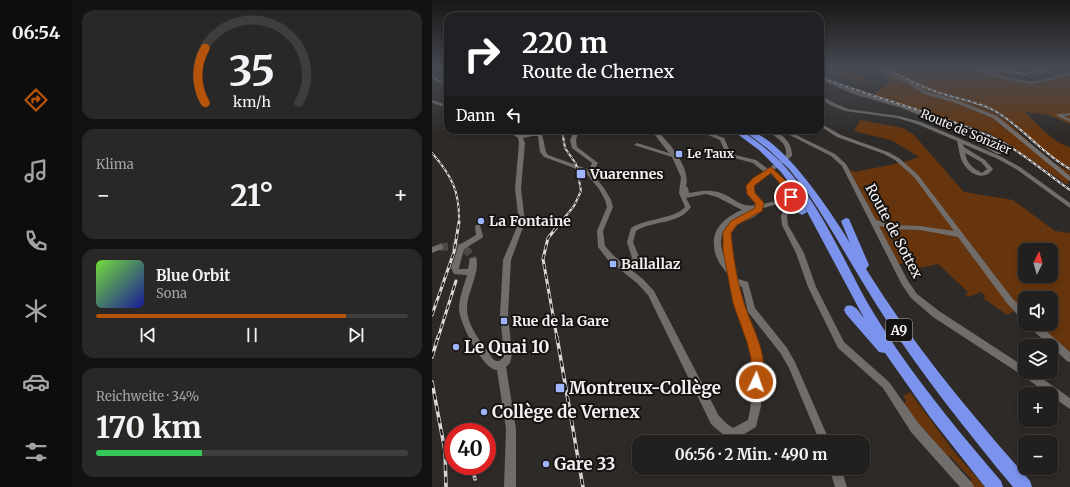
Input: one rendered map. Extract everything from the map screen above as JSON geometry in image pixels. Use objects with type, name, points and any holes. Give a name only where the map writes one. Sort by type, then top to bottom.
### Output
[{"type":"highway","name":"A9","points":[[742,134],[754,142],[820,202],[877,296],[908,343],[944,391],[1024,487]]},
{"type":"highway","name":"A9","points":[[751,134],[779,164],[808,204],[878,331],[928,402],[995,487]]},
{"type":"highway","points":[[756,134],[779,164],[796,194],[802,212]]},
{"type":"highway","points":[[846,221],[877,296]]},
{"type":"highway","points":[[850,310],[928,402]]},
{"type":"street","points":[[852,92],[904,107],[951,126],[998,153],[1001,155],[1000,158]]},
{"type":"street","points":[[924,92],[954,101],[994,117],[1070,179]]},
{"type":"street","name":"Route de Sonzier","points":[[824,99],[846,110],[912,120],[959,140],[1000,158],[1024,172],[1070,206]]},
{"type":"street","points":[[432,101],[444,106]]},
{"type":"street","points":[[1070,114],[1058,115],[1070,121]]},
{"type":"street","points":[[824,127],[839,136],[876,148],[901,163],[916,176],[960,236],[1018,310]]},
{"type":"street","points":[[514,134],[520,137],[533,134],[540,135],[542,152],[546,156],[587,171],[601,188],[610,207],[600,231],[602,246],[611,258],[645,286],[654,298],[715,420],[723,428],[732,433],[745,429],[752,423],[755,416],[757,358],[753,342],[741,312],[733,278],[727,232],[734,223],[757,206]]},
{"type":"street","points":[[575,134],[573,140],[575,148],[595,163],[592,169],[587,171]]},
{"type":"street","points":[[625,270],[636,259],[630,239],[631,234],[637,227],[648,221],[680,214],[687,209],[687,204],[682,197],[684,180],[676,158],[656,134]]},
{"type":"street","points":[[707,134],[722,139],[728,154],[755,161],[779,164]]},
{"type":"street","points":[[757,206],[751,194],[750,186],[789,156],[790,151],[785,142],[775,134]]},
{"type":"street","name":"Route de Sottex","points":[[790,134],[833,155],[847,170],[905,283],[920,302],[1018,367]]},
{"type":"street","points":[[473,260],[472,272],[464,300],[464,315],[490,362],[495,366],[501,365],[506,360],[508,354],[504,315],[507,260],[522,222],[518,189],[522,145],[520,137]]},
{"type":"street","points":[[959,140],[962,148],[962,158],[968,166],[982,175],[988,172],[990,169],[983,161],[962,148]]},
{"type":"street","points":[[637,145],[676,158]]},
{"type":"street","points":[[779,164],[791,197],[784,216],[785,226],[800,253],[812,287],[841,345],[848,353],[886,385],[915,428],[968,487]]},
{"type":"street","points":[[682,187],[685,188],[686,196],[706,192],[719,195],[736,206],[757,206],[780,202]]},
{"type":"street","points":[[873,222],[894,227],[920,228],[960,236]]},
{"type":"street","points":[[472,272],[460,273],[455,268],[461,247],[480,236],[478,227]]},
{"type":"street","points":[[432,250],[440,247]]},
{"type":"street","points":[[733,278],[745,284],[751,309],[784,351],[792,365],[822,435]]},
{"type":"street","points":[[1040,331],[1070,358]]},
{"type":"street","points":[[501,365],[511,429],[510,487]]},
{"type":"street","name":"Route de Sottex","points":[[1035,379],[1070,404]]},
{"type":"street","points":[[837,475],[842,487]]},
{"type":"shaded area","points":[[878,92],[935,92],[987,109],[1005,120],[1052,162],[1070,171],[1068,185],[1007,143],[987,132],[874,96]]},
{"type":"shaded area","points":[[941,92],[1070,92],[1070,124],[1048,115],[1025,112],[1052,138],[1070,147],[1070,167],[1051,156],[1018,126],[994,109]]},
{"type":"shaded area","points":[[860,120],[903,128],[914,135],[964,192],[1013,200],[1055,231],[1070,233],[1070,363],[1058,351],[1058,339],[1045,339],[1037,331],[1058,331],[1058,291],[1018,291],[1018,312],[1016,310],[1007,315],[983,298],[986,296],[981,292],[969,297],[965,294],[968,292],[938,264],[919,268],[913,262],[898,264],[849,169],[855,172],[904,162],[919,157],[891,140],[854,131]]},
{"type":"shaded area","points":[[910,392],[955,453],[985,487],[973,487],[969,483],[972,480],[950,456],[947,459],[933,445],[904,404],[906,401],[903,396]]},
{"type":"tunnel","points":[[440,247],[450,246],[464,249],[471,255],[473,260]]},
{"type":"railway","points":[[861,92],[969,127],[1000,141],[1021,154],[1070,190]]},
{"type":"railway","points":[[937,92],[975,102],[995,111],[1015,125],[1050,156],[1070,169]]},
{"type":"railway","points":[[560,223],[574,206],[581,191],[576,164],[565,148],[563,134]]},
{"type":"railway","points":[[432,153],[450,177],[458,202],[459,222]]},
{"type":"railway","points":[[432,315],[454,252],[459,222]]},
{"type":"railway","points":[[557,338],[543,259],[548,238],[561,222]]},
{"type":"railway","points":[[438,338],[456,281]]},
{"type":"railway","points":[[432,357],[438,337]]},
{"type":"railway","points":[[557,337],[583,487]]},
{"type":"railway","points":[[432,382],[445,451],[446,487]]},
{"type":"railway","points":[[474,475],[475,479]]},
{"type":"place","name":"Le Taux","points":[[679,154]]},
{"type":"place","name":"Vuarennes","points":[[581,174]]},
{"type":"place","name":"La Fontaine","points":[[481,221]]},
{"type":"place","name":"Ballallaz","points":[[613,264]]},
{"type":"place","name":"Rue de la Gare","points":[[504,321]]},
{"type":"place","name":"Le Quai 10","points":[[456,347]]},
{"type":"place","name":"Montreux-Collège","points":[[560,388]]},
{"type":"place","name":"Collège de Vernex","points":[[484,412]]},
{"type":"place","name":"Gare 33","points":[[546,464]]},
{"type":"route","points":[[756,382],[757,358],[753,342],[738,303],[726,237],[727,232],[734,223],[759,210],[760,203],[751,194],[750,186],[761,176],[771,170],[779,176],[785,184],[791,197]]}]
